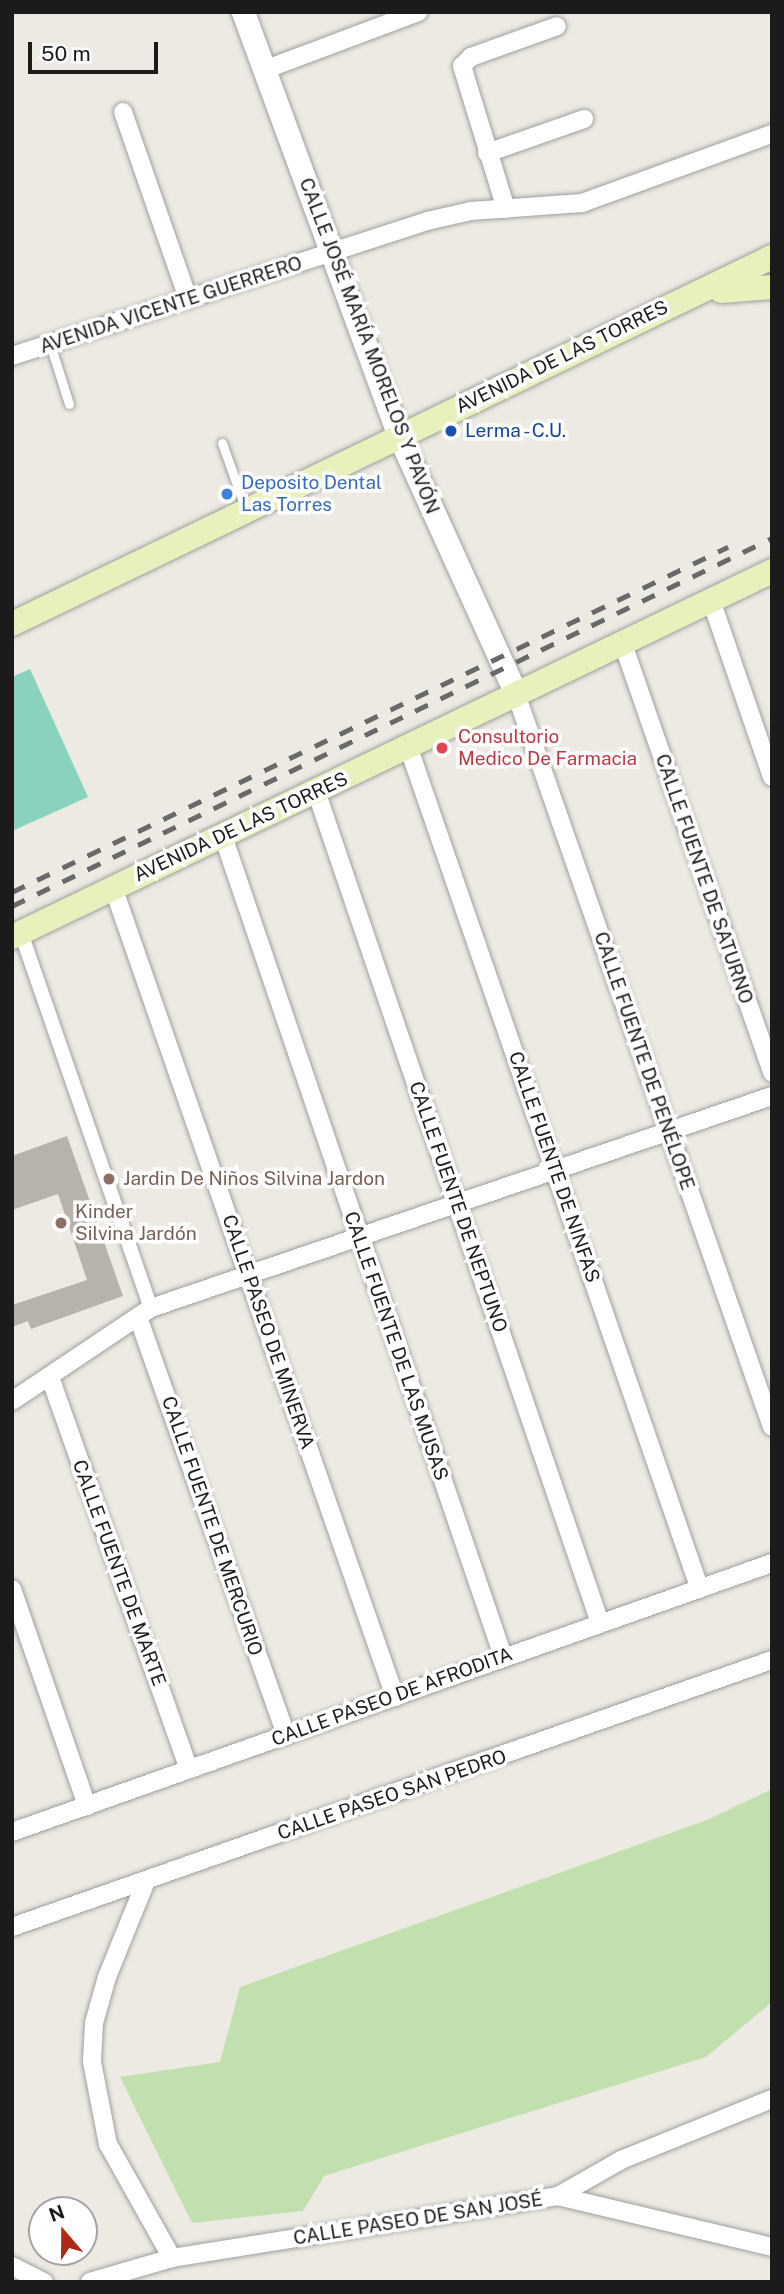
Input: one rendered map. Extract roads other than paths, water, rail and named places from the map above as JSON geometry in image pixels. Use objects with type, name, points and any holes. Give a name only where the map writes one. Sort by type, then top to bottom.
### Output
[{"type":"main road","name":"AVENIDA DE LAS TORRES","points":[[12,624],[772,257]]},
{"type":"main road","points":[[687,298],[755,285],[772,287]]},
{"type":"main road","name":"AVENIDA DE LAS TORRES","points":[[17,935],[772,571]]},
{"type":"street","name":"CALLE JOSÉ MARÍA MORELOS Y PAVÓN","points":[[243,12],[399,436],[516,694]]},
{"type":"street","points":[[264,70],[418,12]]},
{"type":"street","points":[[506,209],[462,66],[471,57],[558,26]]},
{"type":"street","points":[[123,112],[188,299]]},
{"type":"street","points":[[487,153],[584,119]]},
{"type":"street","name":"AVENIDA VICENTE GUERRERO","points":[[12,356],[333,254],[426,221],[506,209],[582,203],[772,134]]},
{"type":"street","points":[[711,600],[772,777]]},
{"type":"street","name":"CALLE FUENTE DE SATURNO","points":[[623,644],[772,1073]]},
{"type":"street","name":"CALLE FUENTE DE PENÉLOPE","points":[[516,694],[772,1427]]},
{"type":"street","name":"CALLE FUENTE DE NINFAS","points":[[408,746],[699,1587]]},
{"type":"street","name":"CALLE FUENTE DE NEPTUNO","points":[[316,791],[600,1623]]},
{"type":"street","name":"CALLE FUENTE DE LAS MUSAS","points":[[222,836],[503,1656]]},
{"type":"street","name":"CALLE PASEO DE MINERVA","points":[[114,887],[395,1697]]},
{"type":"street","points":[[17,935],[145,1312]]},
{"type":"street","points":[[12,1401],[145,1312],[248,1274],[772,1096]]},
{"type":"street","name":"CALLE FUENTE DE MERCURIO","points":[[145,1312],[286,1736]]},
{"type":"street","name":"CALLE FUENTE DE MARTE","points":[[50,1377],[189,1769]]},
{"type":"street","name":"CALLE PASEO DE AFRODITA","points":[[12,1832],[772,1563]]},
{"type":"street","points":[[12,1589],[87,1806]]},
{"type":"street","name":"CALLE PASEO SAN PEDRO","points":[[12,1927],[772,1660]]},
{"type":"street","points":[[146,1881],[107,1977],[94,2023],[92,2063],[108,2144],[172,2258]]},
{"type":"street","name":"CALLE PASEO DE SAN JOSÉ","points":[[90,2282],[172,2258],[558,2196],[621,2160],[772,2099]]},
{"type":"street","points":[[558,2196],[772,2246]]},
{"type":"street","points":[[12,2266],[44,2282]]},
{"type":"lane","points":[[50,344],[69,404]]},
{"type":"lane","points":[[222,443],[246,510]]},
{"type":"railway","points":[[12,906],[772,538]]},
{"type":"railway","points":[[12,892],[728,547]]},
{"type":"place","name":"Lerma - C.U.","points":[[451,431]]},
{"type":"place","name":"Deposito Dental Las Torres","points":[[227,494]]},
{"type":"place","name":"Consultorio Medico De Farmacia","points":[[442,748]]},
{"type":"place","name":"Jardin De Niños Silvina Jardon","points":[[109,1179]]},
{"type":"place","name":"Kinder Silvina Jardón","points":[[61,1223]]}]
